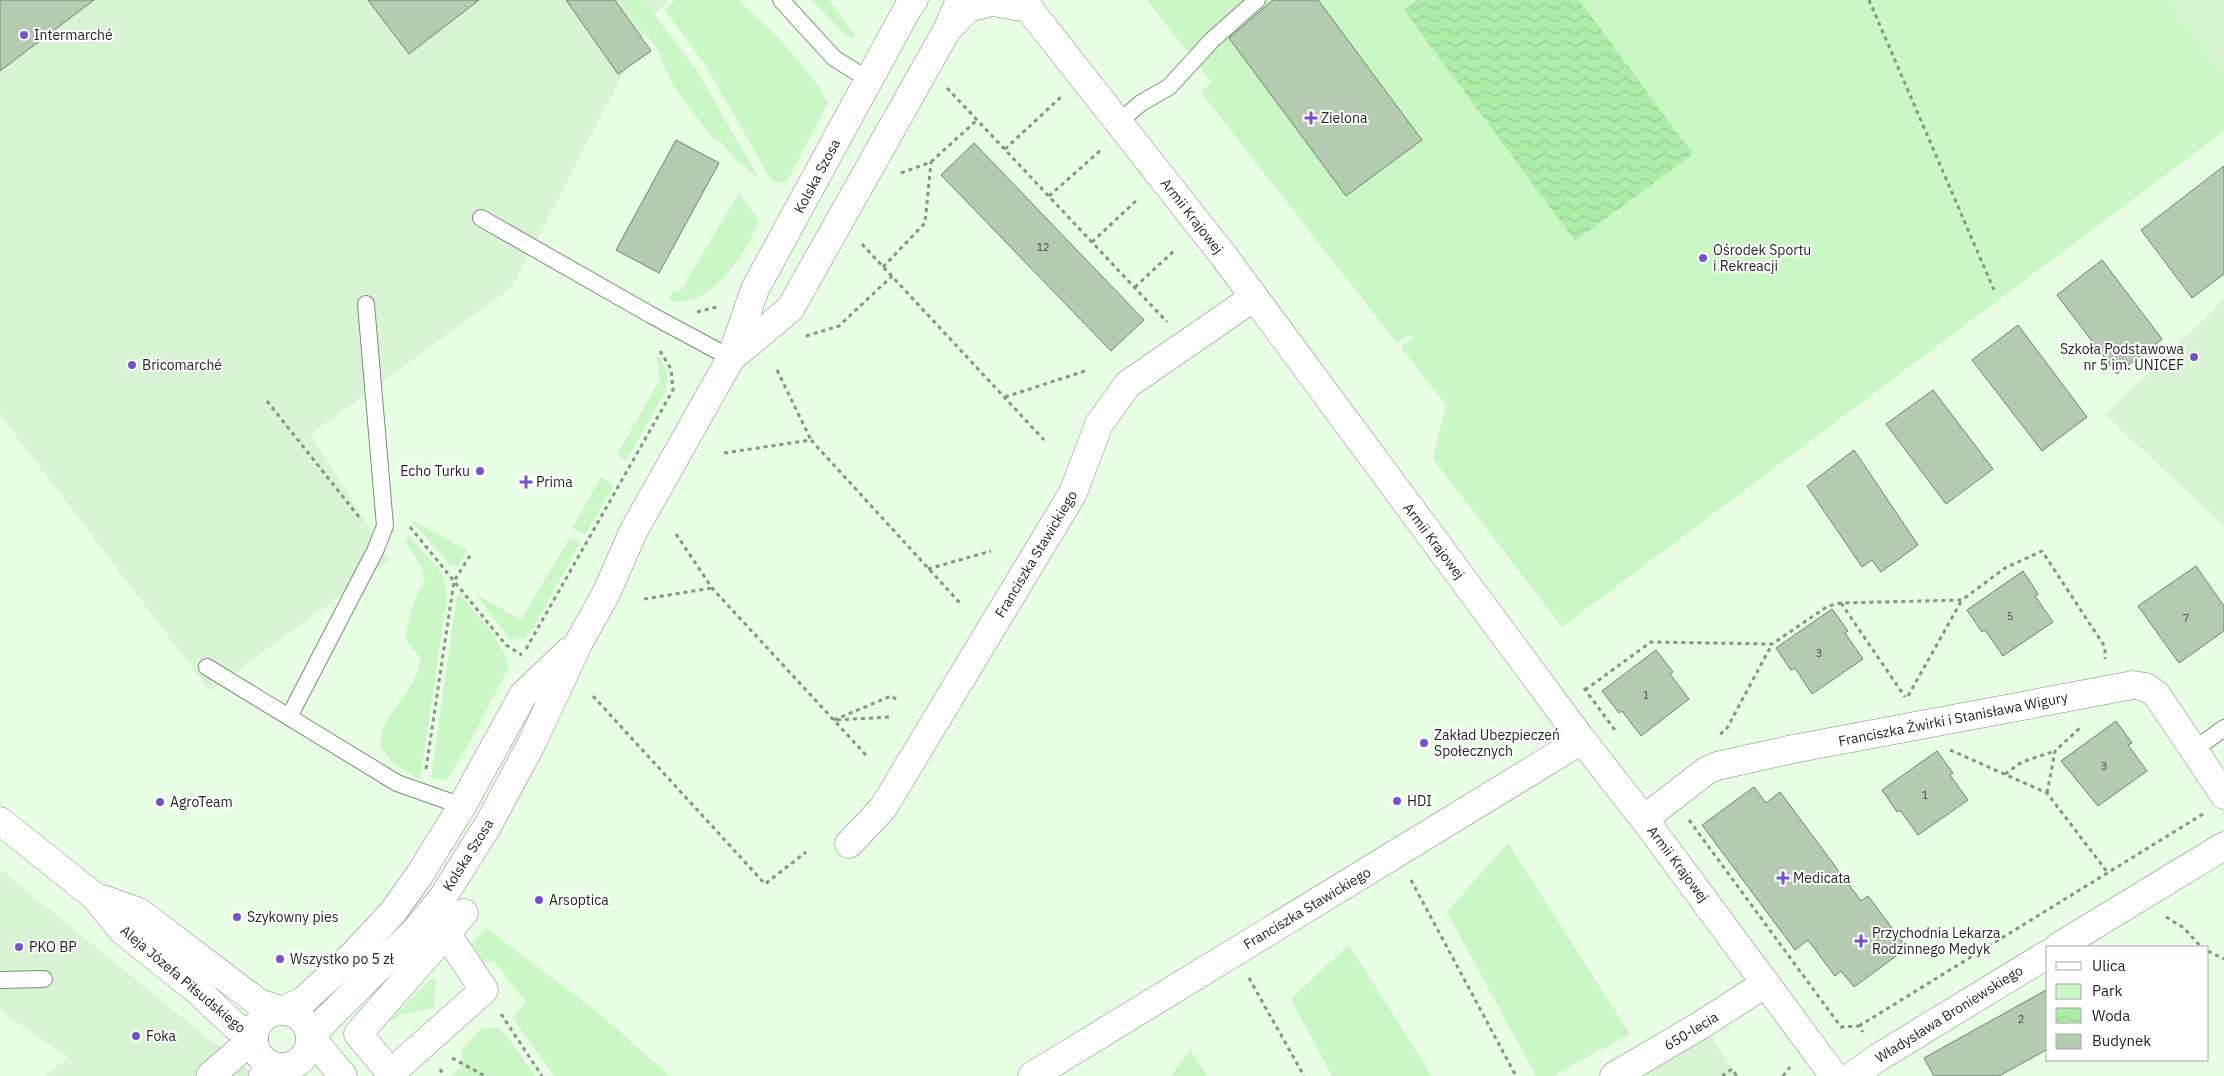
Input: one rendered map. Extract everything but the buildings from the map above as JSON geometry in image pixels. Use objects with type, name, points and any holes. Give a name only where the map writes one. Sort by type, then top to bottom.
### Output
[{"type":"street","name":"Kolska Szosa","points":[[310,1036],[416,930],[443,897],[488,825],[528,751],[580,642],[606,594],[633,532],[731,358],[755,289],[914,0]]},
{"type":"street","name":"Kolska Szosa","points":[[731,358],[790,310],[947,30],[960,0]]},
{"type":"street","name":"Kolska Szosa","points":[[947,30],[968,8],[992,2],[1026,3]]},
{"type":"street","name":"Armii Krajowej","points":[[1026,3],[1223,255],[1253,298],[1582,740],[1644,819],[1834,1076]]},
{"type":"street","name":"Franciszka Stawickiego","points":[[849,844],[882,808],[1073,493],[1099,424],[1128,384],[1253,298]]},
{"type":"street","name":"Kolska Szosa","points":[[283,1011],[311,994],[353,955],[393,912],[420,874],[462,806],[523,695],[580,642]]},
{"type":"street","name":"Franciszka Żwirki i Stanisława Wigury","points":[[1644,819],[1706,771],[1717,766],[1793,749],[2133,685],[2146,687],[2157,695],[2194,750],[2217,802]]},
{"type":"street","name":"Franciszka Stawickiego","points":[[1032,1076],[1582,740]]},
{"type":"street","name":"Aleja Józefa Piłsudskiego","points":[[0,821],[94,896],[124,931],[198,991],[235,1026],[254,1038]]},
{"type":"street","points":[[2060,946],[2224,846]]},
{"type":"street","name":"Aleja Józefa Piłsudskiego","points":[[94,896],[139,912],[259,1003],[283,1011]]},
{"type":"street","points":[[447,934],[484,990],[391,1073],[358,1034],[464,913]]},
{"type":"street","name":"Władysława Broniewskiego","points":[[1852,1076],[1879,1057],[2046,955]]},
{"type":"street","name":"650-lecia","points":[[1614,1076],[1701,1025],[1766,983]]},
{"type":"street","points":[[210,1076],[254,1038],[262,1020],[275,1012],[283,1011],[298,1016],[303,1021],[310,1036],[343,1076]]},
{"type":"street","points":[[295,1071],[297,1063],[308,1051],[310,1036]]},
{"type":"street","points":[[254,1038],[256,1048],[266,1062],[273,1066],[295,1071]]},
{"type":"street","points":[[263,1076],[295,1071]]},
{"type":"lane","points":[[780,0],[834,58],[869,80]]},
{"type":"lane","points":[[1119,122],[1141,103],[1169,87],[1212,40],[1257,0]]},
{"type":"lane","points":[[481,218],[651,315],[731,358]]},
{"type":"lane","points":[[289,717],[385,526],[366,304]]},
{"type":"lane","points":[[207,667],[397,783],[462,806]]},
{"type":"lane","points":[[2194,750],[2224,728]]},
{"type":"lane","points":[[0,980],[44,979]]},
{"type":"path","points":[[1869,0],[1994,290]]},
{"type":"path","points":[[941,81],[1171,326]]},
{"type":"path","points":[[1005,149],[1068,92]]},
{"type":"path","points":[[896,174],[931,162],[977,120]]},
{"type":"path","points":[[1049,196],[1100,150]]},
{"type":"path","points":[[883,267],[925,223],[931,162]]},
{"type":"path","points":[[1092,242],[1138,200]]},
{"type":"path","points":[[860,242],[1044,440]]},
{"type":"path","points":[[1134,287],[1176,249]]},
{"type":"path","points":[[803,337],[839,326],[892,276]]},
{"type":"path","points":[[688,311],[716,309],[721,301]]},
{"type":"path","points":[[518,664],[673,390],[671,369],[660,351]]},
{"type":"path","points":[[777,370],[811,440],[960,602]]},
{"type":"path","points":[[1005,397],[1088,370]]},
{"type":"path","points":[[724,453],[811,440]]},
{"type":"path","points":[[676,534],[712,588],[866,755]]},
{"type":"path","points":[[1841,602],[1907,700],[1962,600],[2005,568],[2042,550],[2105,647],[2105,665]]},
{"type":"path","points":[[928,569],[991,551]]},
{"type":"path","points":[[422,791],[454,581],[472,554]]},
{"type":"path","points":[[644,600],[712,588]]},
{"type":"path","points":[[1718,736],[1726,730],[1772,644],[1828,606],[1841,602],[1962,600]]},
{"type":"path","points":[[1585,690],[1652,642],[1772,644]]},
{"type":"path","points":[[593,696],[765,884],[806,852]]},
{"type":"path","points":[[834,720],[891,696],[899,701]]},
{"type":"path","points":[[834,720],[889,717]]},
{"type":"path","points":[[2005,774],[2022,762],[2055,751],[2083,726]]},
{"type":"path","points":[[1946,748],[2047,793],[2108,873]]},
{"type":"path","points":[[2047,793],[2055,751]]},
{"type":"path","points":[[1859,1026],[2108,873],[2217,802]]},
{"type":"path","points":[[1410,879],[1516,1076]]},
{"type":"path","points":[[2209,952],[2224,959]]},
{"type":"path","points":[[1248,976],[1304,1076]]},
{"type":"path","points":[[484,990],[542,1076]]},
{"type":"path","points":[[427,1041],[462,1065],[484,1076]]},
{"type":"path","points":[[1722,1076],[1732,1069],[1737,1076]]},
{"type":"shaded area","points":[[0,0],[669,0],[654,15],[512,287],[311,434],[389,560],[210,691],[0,415]]},
{"type":"shaded area","points":[[2169,0],[2224,0],[2224,74]]},
{"type":"shaded area","name":"Szkoła Podstawowa nr 5 im. UNICEF","points":[[2224,299],[2224,526],[2105,415]]},
{"type":"shaded area","points":[[0,869],[257,1076],[45,1076],[68,1058],[0,1010]]},
{"type":"shaded area","points":[[1706,1028],[1738,1076],[1629,1076]]},
{"type":"green space","points":[[619,0],[643,0],[696,69],[760,180],[735,159],[722,143],[713,139],[672,84],[656,47]]},
{"type":"green space","points":[[676,0],[739,0],[788,48],[819,88],[828,103],[787,181],[779,183],[772,181],[704,63],[664,9]]},
{"type":"green space","points":[[812,0],[829,0],[855,35],[854,38],[847,36]]},
{"type":"green space","name":"Ośrodek Sportu i Rekreacji","points":[[1147,0],[2169,0],[2224,74],[2224,131],[1562,627],[1433,459],[1446,405],[1401,347],[1413,338],[1410,334],[1397,343],[1200,91],[1212,83]]},
{"type":"green space","points":[[739,193],[759,221],[746,248],[736,263],[711,289],[697,298],[683,302],[669,299],[674,290],[680,292]]},
{"type":"green space","points":[[659,356],[667,370],[666,391],[626,461],[617,454],[661,378],[658,375],[659,368],[656,359]]},
{"type":"green space","points":[[601,477],[614,485],[585,535],[572,528]]},
{"type":"green space","points":[[414,521],[467,550],[458,566],[451,566],[412,522]]},
{"type":"green space","points":[[408,534],[444,576],[447,598],[420,780],[392,763],[380,745],[386,723],[413,681],[418,670],[420,657],[407,641],[405,635],[414,602],[425,580],[421,566],[406,542]]},
{"type":"green space","points":[[570,537],[580,543],[532,631],[525,638],[510,640],[476,594],[521,620]]},
{"type":"green space","points":[[460,594],[495,637],[509,666],[470,742],[446,781],[431,777],[457,596]]},
{"type":"green space","points":[[1508,843],[1630,1034],[1552,1076],[1536,1076],[1447,912]]},
{"type":"green space","points":[[486,928],[601,1015],[670,1076],[554,1076],[512,1017],[526,1002],[494,961],[472,964],[465,951]]},
{"type":"green space","points":[[1349,945],[1432,1076],[1332,1076],[1291,999]]},
{"type":"green space","points":[[433,977],[436,980],[434,1008],[400,1015],[394,1021],[391,1019]]},
{"type":"green space","points":[[498,1027],[508,1037],[535,1076],[451,1076],[462,1065],[462,1050],[481,1029]]},
{"type":"green space","points":[[1190,1049],[1207,1076],[1171,1076]]},
{"type":"water","points":[[1417,0],[1579,0],[1693,154],[1575,241],[1404,10]]},
{"type":"place","name":"Intermarché","points":[[24,35]]},
{"type":"place","name":"Zielona","points":[[1311,118]]},
{"type":"place","name":"Ośrodek Sportu i Rekreacji","points":[[1703,258]]},
{"type":"place","name":"Szkoła Podstawowa nr 5 im. UNICEF","points":[[2194,357]]},
{"type":"place","name":"Bricomarché","points":[[132,365]]},
{"type":"place","name":"Echo Turku","points":[[480,471]]},
{"type":"place","name":"Prima","points":[[526,482]]},
{"type":"place","name":"Zakład Ubezpieczeń Społecznych","points":[[1424,743]]},
{"type":"place","name":"HDI","points":[[1397,801]]},
{"type":"place","name":"AgroTeam","points":[[160,802]]},
{"type":"place","name":"Medicata","points":[[1783,878]]},
{"type":"place","name":"Arsoptica","points":[[539,900]]},
{"type":"place","name":"Szykowny pies","points":[[237,917]]},
{"type":"place","name":"Przychodnia Lekarza Rodzinnego Medyk","points":[[1861,941]]},
{"type":"place","name":"PKO BP","points":[[19,947]]},
{"type":"place","name":"Wszystko po 5 zł","points":[[280,959]]},
{"type":"place","name":"Foka","points":[[136,1036]]}]
